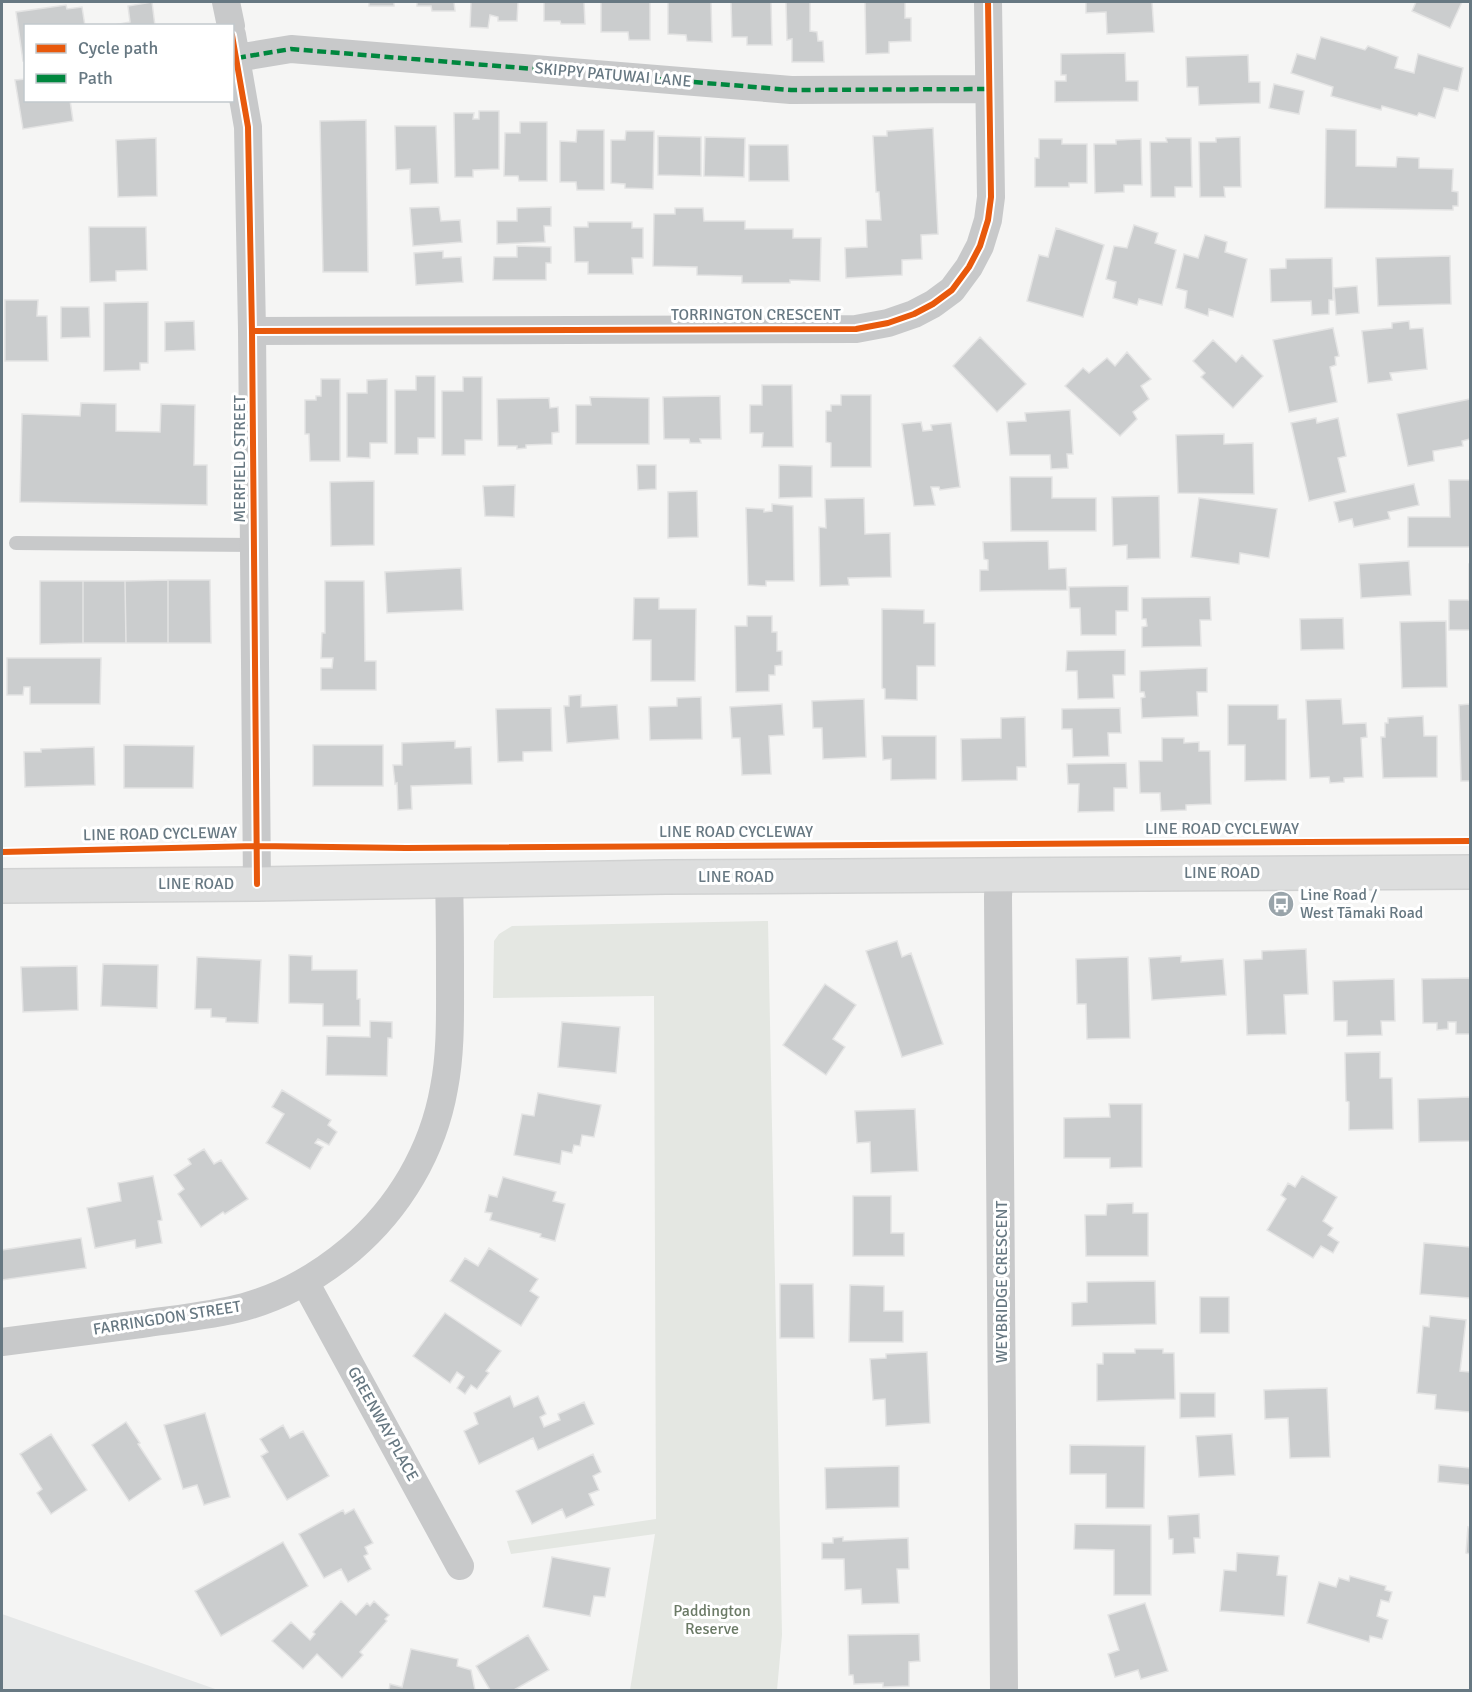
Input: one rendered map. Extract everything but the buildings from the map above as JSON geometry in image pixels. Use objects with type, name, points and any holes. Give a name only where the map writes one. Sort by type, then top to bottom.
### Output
[{"type":"main road","name":"LINE ROAD","points":[[2,886],[999,874],[1470,872]]},
{"type":"street","points":[[226,2],[231,24]]},
{"type":"street","name":"TORRINGTON CRESCENT","points":[[252,331],[856,329],[888,323],[914,314],[952,290],[969,267],[980,246],[988,220],[991,197],[988,2]]},
{"type":"street","name":"SKIPPY PATUWAI LANE","points":[[235,46],[791,90],[989,89]]},
{"type":"street","name":"MERFIELD STREET","points":[[235,46],[248,127],[257,884]]},
{"type":"street","name":"WEYBRIDGE CRESCENT","points":[[999,874],[1004,1690]]},
{"type":"street","name":"FARRINGDON STREET","points":[[2,1342],[214,1313],[263,1301],[305,1282],[333,1264],[373,1230],[386,1216],[405,1188],[430,1141],[442,1100],[448,1062],[450,1014],[449,880]]},
{"type":"street","name":"GREENWAY PLACE","points":[[305,1282],[460,1566]]},
{"type":"lane","points":[[16,543],[254,545]]},
{"type":"shaded area","points":[[2,1614],[218,1690],[2,1690]]},
{"type":"green space","name":"Paddington Reserve","points":[[768,921],[782,1635],[777,1690],[630,1690],[655,1534],[511,1554],[507,1541],[656,1519],[654,996],[493,998],[494,941],[499,934],[512,926]]},
{"type":"marked path","points":[[237,58],[291,49],[791,90],[989,89]]},
{"type":"cycle path","points":[[252,331],[856,329],[888,323],[914,314],[952,290],[969,267],[980,246],[988,220],[991,197],[988,2]]},
{"type":"cycle path","points":[[234,46],[248,127],[257,884]]},
{"type":"cycle path","name":"LINE ROAD CYCLEWAY","points":[[2,852],[257,846],[406,848],[1470,841]]},
{"type":"place","name":"Line Road / West Tāmaki Road","points":[[1281,904]]}]
